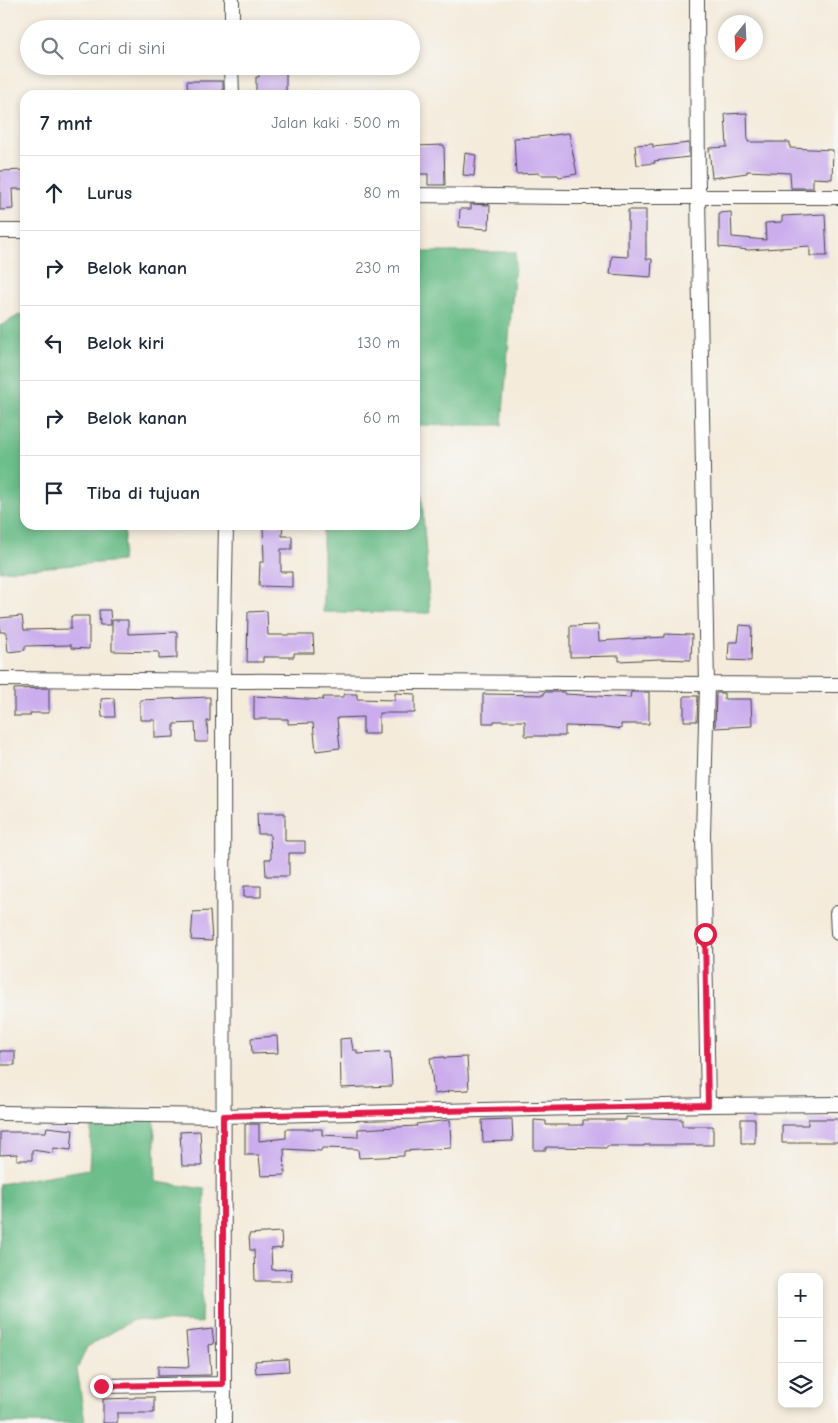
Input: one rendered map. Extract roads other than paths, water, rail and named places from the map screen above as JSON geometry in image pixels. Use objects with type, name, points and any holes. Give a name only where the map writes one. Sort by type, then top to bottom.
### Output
[{"type":"street","points":[[232,0],[232,20]]},
{"type":"street","points":[[697,0],[698,198],[707,684],[703,836],[708,1105]]},
{"type":"street","points":[[231,75],[232,90]]},
{"type":"street","points":[[420,194],[698,198],[838,197]]},
{"type":"street","points":[[0,231],[20,231]]},
{"type":"street","points":[[224,1423],[223,681],[226,530]]},
{"type":"street","points":[[0,678],[838,685]]},
{"type":"street","points":[[837,913],[838,933]]},
{"type":"street","points":[[0,1112],[223,1116],[708,1105],[838,1104]]},
{"type":"street","points":[[101,1386],[223,1384]]}]
